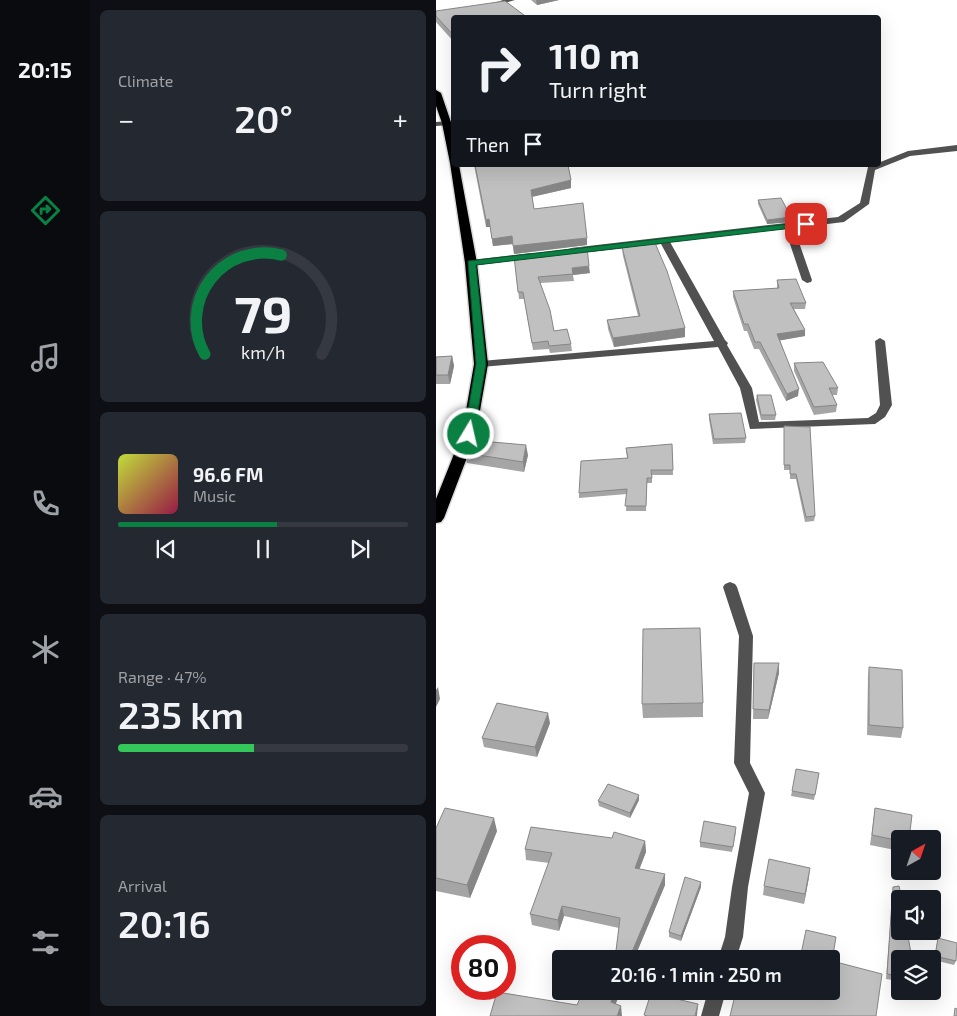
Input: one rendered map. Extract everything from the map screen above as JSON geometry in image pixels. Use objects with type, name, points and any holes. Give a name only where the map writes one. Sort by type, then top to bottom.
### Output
[{"type":"highway","points":[[436,93],[447,122],[451,144]]},
{"type":"highway","points":[[436,518],[469,434],[481,364],[471,263],[454,167]]},
{"type":"street","points":[[484,6],[514,1]]},
{"type":"street","points":[[436,124],[447,122]]},
{"type":"street","points":[[881,165],[908,154],[957,148]]},
{"type":"street","points":[[558,253],[841,220],[864,204],[871,169],[876,167]]},
{"type":"street","points":[[789,226],[807,280]]},
{"type":"street","points":[[664,240],[723,343],[746,388],[754,426],[871,421],[881,415],[886,405],[880,341]]},
{"type":"street","points":[[471,263],[539,255]]},
{"type":"street","points":[[481,364],[723,343]]},
{"type":"street","points":[[730,587],[746,636],[742,763],[757,793],[740,887],[734,937],[730,950]]},
{"type":"street","points":[[710,1016],[714,1000]]},
{"type":"building","points":[[505,1],[524,15],[451,15],[451,33],[436,16],[436,11]]},
{"type":"building","points":[[475,167],[568,167],[571,180],[531,190],[534,209],[583,203],[587,238],[513,246],[512,236],[492,239],[489,219],[486,220]]},
{"type":"building","points":[[781,198],[791,217],[767,220],[758,200]]},
{"type":"building","points":[[655,243],[667,271],[685,328],[613,338],[607,320],[640,316],[622,247]]},
{"type":"building","points":[[587,247],[589,266],[572,268],[573,274],[538,277],[550,310],[554,331],[567,329],[571,344],[549,346],[548,341],[532,343],[523,292],[518,292],[514,256]]},
{"type":"building","points":[[796,279],[806,303],[790,303],[805,330],[777,334],[799,389],[787,394],[760,342],[755,342],[748,324],[744,324],[733,291],[779,288],[777,280]]},
{"type":"building","points":[[452,356],[448,375],[436,375],[436,357]]},
{"type":"building","points":[[823,362],[838,388],[829,388],[837,405],[814,407],[794,363]]},
{"type":"building","points":[[757,395],[771,395],[776,415],[761,415]]},
{"type":"building","points":[[741,413],[746,438],[714,439],[709,414]]},
{"type":"building","points":[[784,426],[810,427],[815,516],[806,517],[796,474],[790,474],[790,465],[784,465]]},
{"type":"building","points":[[470,440],[526,445],[523,462],[465,453]]},
{"type":"building","points":[[672,444],[673,470],[651,470],[652,478],[647,478],[646,506],[625,506],[627,489],[579,493],[581,461],[628,458],[626,448]]},
{"type":"building","points":[[700,628],[703,703],[642,704],[643,629]]},
{"type":"building","points":[[754,663],[779,663],[769,710],[753,709]]},
{"type":"building","points":[[869,667],[902,670],[903,728],[869,725]]},
{"type":"building","points":[[497,703],[548,713],[535,747],[482,738]]},
{"type":"building","points":[[796,769],[819,773],[815,795],[792,791]]},
{"type":"building","points":[[608,784],[639,795],[630,813],[598,801]]},
{"type":"building","points":[[445,808],[494,818],[467,885],[436,878],[436,828]]},
{"type":"building","points":[[875,808],[912,815],[910,830],[891,830],[891,839],[872,835]]},
{"type":"building","points":[[704,821],[736,827],[733,847],[700,842]]},
{"type":"building","points":[[531,827],[612,838],[614,832],[645,841],[635,868],[665,874],[633,950],[616,950],[620,918],[562,906],[558,920],[530,914],[552,853],[525,849]]},
{"type":"building","points":[[769,859],[810,868],[805,894],[764,886]]},
{"type":"building","points":[[685,877],[701,882],[681,936],[669,932]]},
{"type":"building","points":[[899,886],[900,890],[893,890],[893,887]]},
{"type":"building","points":[[891,916],[891,940],[909,940],[910,950],[891,950],[891,975],[887,974]]},
{"type":"building","points":[[806,930],[836,937],[834,950],[802,950]]},
{"type":"building","points":[[941,939],[957,943],[956,961],[941,957],[941,950],[936,950],[938,940]]},
{"type":"building","points":[[840,963],[882,974],[876,1016],[730,1016],[734,1000],[840,1000]]},
{"type":"building","points":[[516,995],[577,1005],[579,1000],[612,1000],[611,1002],[621,1006],[617,1016],[490,1016],[495,1000],[516,1000]]},
{"type":"building","points":[[649,1000],[681,1000],[698,1004],[695,1016],[644,1015]]},
{"type":"building","points":[[955,1008],[957,1009],[957,1016],[954,1016]]},
{"type":"route","points":[[469,434],[481,364],[471,263],[806,224]]}]
